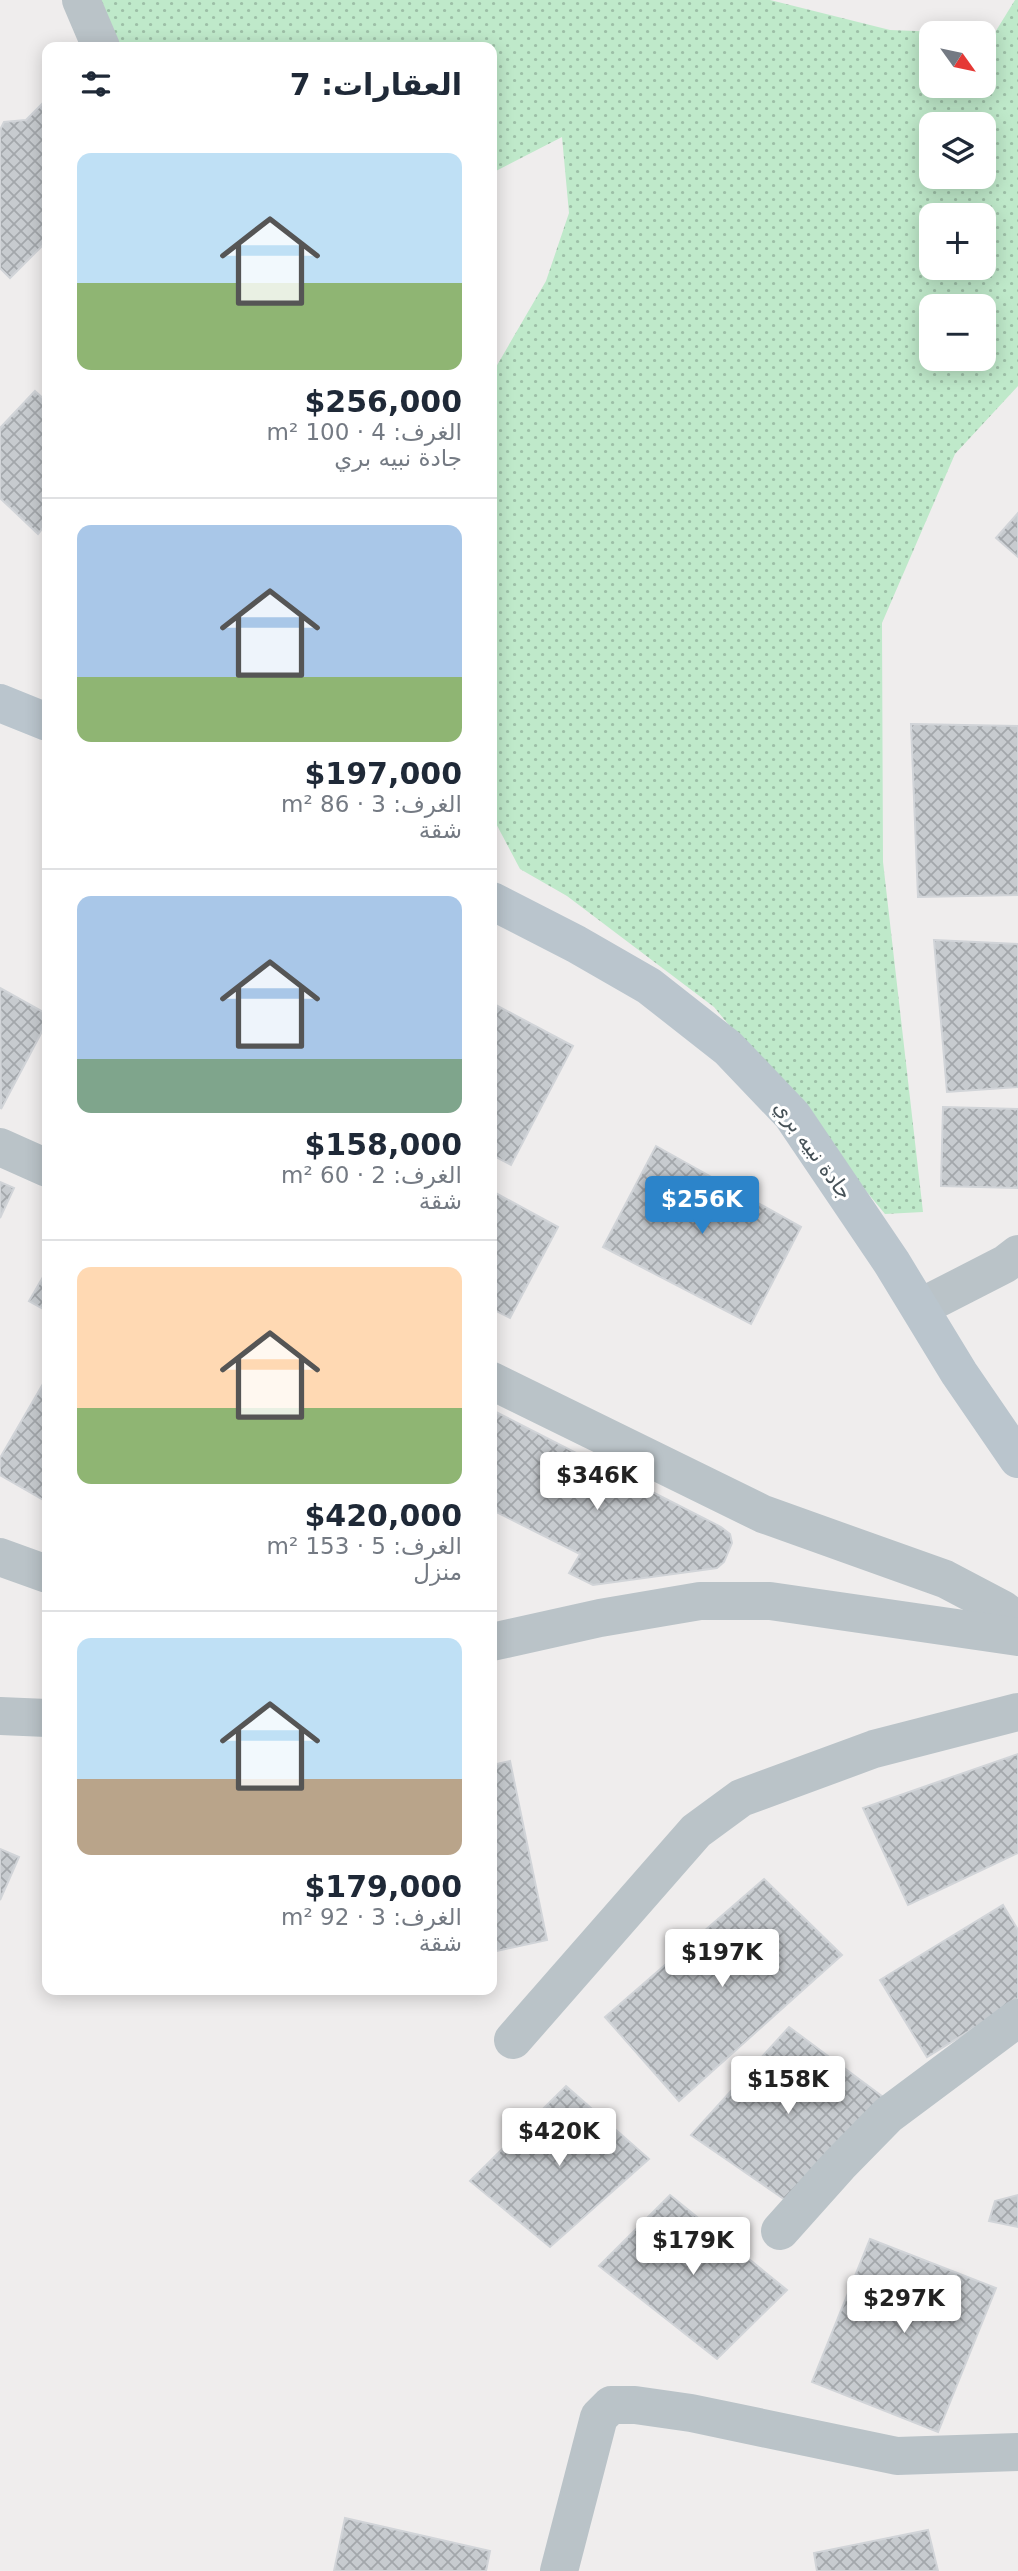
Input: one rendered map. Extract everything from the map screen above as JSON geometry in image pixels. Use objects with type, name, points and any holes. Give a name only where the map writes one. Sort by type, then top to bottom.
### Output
[{"type":"street","points":[[81,0],[99,42]]},
{"type":"street","points":[[0,703],[42,720]]},
{"type":"street","name":"جادة نبيه بري","points":[[497,904],[576,944],[649,986],[728,1048],[792,1115],[1018,1459]]},
{"type":"street","points":[[0,1147],[42,1166]]},
{"type":"street","points":[[920,1307],[1005,1264],[1018,1254]]},
{"type":"street","points":[[497,1383],[763,1514],[945,1579],[1002,1609],[1018,1621]]},
{"type":"street","points":[[0,1557],[42,1572]]},
{"type":"street","points":[[497,1641],[600,1618],[700,1601],[771,1601],[1018,1637]]},
{"type":"street","points":[[513,2040],[696,1831],[741,1798],[874,1749],[1018,1712]]},
{"type":"street","points":[[0,1716],[42,1718]]},
{"type":"street","points":[[780,2231],[888,2115],[1018,2018]]},
{"type":"street","points":[[559,2571],[599,2417],[611,2405],[635,2405],[691,2413],[897,2456],[1018,2452]]},
{"type":"green space","points":[[100,0],[770,0],[890,30],[919,31],[919,98],[996,98],[996,31],[1015,0],[1018,0],[1018,386],[955,454],[882,623],[883,862],[923,1212],[885,1214],[714,1007],[567,896],[520,869],[497,825],[497,365],[546,281],[569,213],[562,137],[497,170],[497,42],[115,42]]},
{"type":"building","points":[[42,104],[42,246],[10,278],[0,268],[0,130],[4,122],[26,120]]},
{"type":"building","points":[[35,391],[42,397],[42,529],[38,534],[0,498],[0,428]]},
{"type":"building","points":[[1018,513],[1018,557],[996,538]]},
{"type":"building","points":[[911,724],[1018,726],[1018,895],[918,897]]},
{"type":"building","points":[[934,940],[1018,944],[1018,1087],[947,1092]]},
{"type":"building","points":[[0,988],[42,1011],[42,1031],[1,1109]]},
{"type":"building","points":[[497,1006],[573,1046],[511,1165],[497,1158]]},
{"type":"building","points":[[943,1107],[1018,1109],[1018,1188],[941,1186]]},
{"type":"building","points":[[656,1146],[801,1227],[751,1324],[603,1247]]},
{"type":"building","points":[[0,1182],[14,1188],[0,1218]]},
{"type":"building","points":[[497,1194],[558,1227],[510,1318],[497,1312]]},
{"type":"building","points":[[42,1279],[42,1308],[29,1301]]},
{"type":"building","points":[[42,1386],[42,1499],[0,1475],[0,1458]]},
{"type":"building","points":[[497,1413],[721,1527],[730,1534],[732,1543],[724,1562],[717,1568],[593,1585],[569,1573],[580,1554],[497,1512]]},
{"type":"building","points":[[1018,1754],[1018,1853],[908,1905],[863,1808]]},
{"type":"building","points":[[510,1761],[547,1940],[497,1951],[497,1764]]},
{"type":"building","points":[[0,1849],[19,1857],[0,1900]]},
{"type":"building","points":[[764,1879],[842,1955],[679,2101],[605,2017]]},
{"type":"building","points":[[1003,1905],[1018,1930],[1018,2001],[927,2057],[880,1980]]},
{"type":"building","points":[[789,2027],[883,2097],[791,2204],[691,2135]]},
{"type":"building","points":[[566,2086],[649,2159],[550,2247],[470,2181]]},
{"type":"building","points":[[670,2195],[787,2290],[717,2359],[599,2266]]},
{"type":"building","points":[[1018,2195],[1018,2227],[989,2221],[995,2201]]},
{"type":"building","points":[[870,2239],[996,2288],[938,2432],[812,2382]]},
{"type":"building","points":[[345,2518],[490,2551],[486,2571],[334,2571]]},
{"type":"building","points":[[928,2530],[938,2571],[817,2571],[814,2553]]}]
